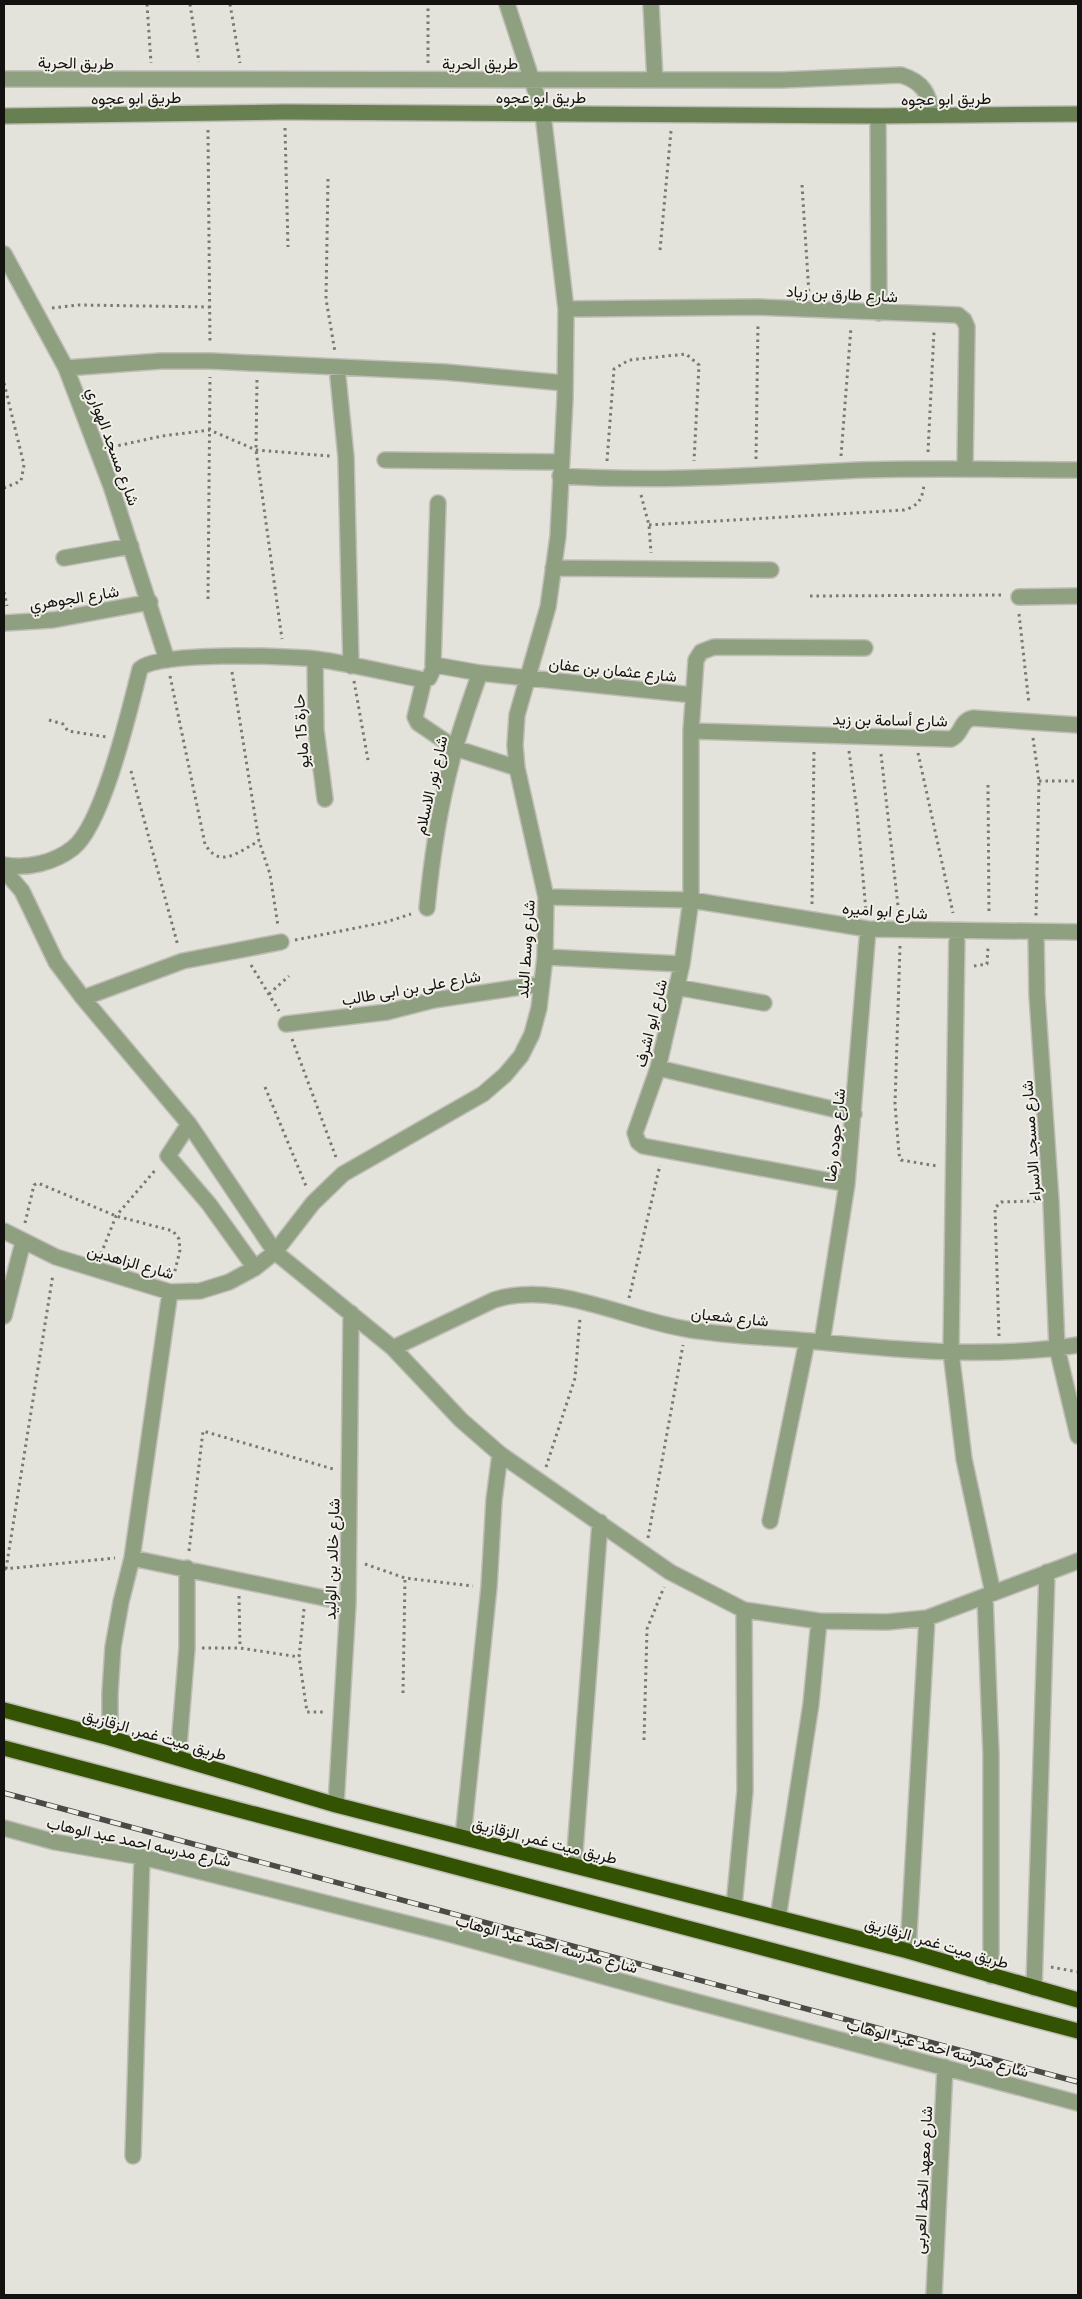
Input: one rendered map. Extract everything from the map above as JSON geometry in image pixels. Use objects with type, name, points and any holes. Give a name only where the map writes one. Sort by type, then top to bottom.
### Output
[{"type":"highway","name":"طريق ميت غمر, الزقازيق","points":[[4,1710],[110,1738],[336,1805],[908,1951],[1078,2000]]},
{"type":"highway","points":[[4,1748],[1078,2031]]},
{"type":"street","name":"شارع وسط البلد","points":[[275,1252],[312,1203],[343,1174],[483,1094],[505,1075],[521,1056],[532,1034],[539,1008],[545,957],[546,897],[517,768],[515,745],[517,715],[548,607],[558,536],[566,310],[543,114],[508,4]]},
{"type":"street","points":[[651,4],[655,80]]},
{"type":"street","name":"طريق الحرية","points":[[4,79],[781,80],[901,75],[913,79],[922,86],[930,97],[932,116]]},
{"type":"street","name":"طريق ابو عجوه","points":[[4,116],[285,112],[878,116],[1078,114]]},
{"type":"street","points":[[878,116],[879,313]]},
{"type":"street","name":"شارع مسجد الهواري","points":[[4,254],[66,368],[131,546],[167,660]]},
{"type":"street","name":"شارع طارق بن زياد","points":[[566,310],[758,306],[852,312],[958,315],[966,323],[964,469]]},
{"type":"street","points":[[66,368],[161,360],[445,372],[564,383]]},
{"type":"street","points":[[337,367],[346,457],[351,666]]},
{"type":"street","points":[[385,460],[561,469],[606,479],[637,480],[756,477],[840,471],[927,469],[1078,470]]},
{"type":"street","points":[[4,865],[14,867],[34,865],[56,858],[74,848],[92,818],[122,739],[140,669],[148,663],[167,660],[230,657],[315,659],[424,680],[429,678],[433,665],[438,503]]},
{"type":"street","points":[[64,558],[131,546]]},
{"type":"street","points":[[553,568],[771,570]]},
{"type":"street","points":[[1019,596],[1078,596]]},
{"type":"street","name":"شارع الجوهري","points":[[4,623],[53,620],[150,602]]},
{"type":"street","name":"شارع ابو اشرف","points":[[847,1184],[664,1148],[643,1146],[638,1142],[635,1133],[658,1068],[682,964],[692,900],[691,731],[696,660],[701,652],[714,647],[865,648]]},
{"type":"street","name":"حارة 15 مايو","points":[[315,659],[316,730],[325,799]]},
{"type":"street","name":"شارع عثمان بن عفان","points":[[433,665],[480,673],[693,695]]},
{"type":"street","name":"شارع نور الاسلام","points":[[427,908],[437,828],[455,748],[480,673]]},
{"type":"street","points":[[424,680],[416,721],[455,748],[517,768]]},
{"type":"street","name":"شارع أسامة بن زيد","points":[[691,731],[954,738],[963,723],[973,718],[1078,725]]},
{"type":"street","points":[[4,870],[22,891],[56,962],[83,998],[189,1124],[275,1252],[393,1348],[461,1420],[500,1454],[670,1572],[744,1610],[819,1621],[886,1622],[928,1618],[1078,1561]]},
{"type":"street","name":"شارع ابو اميره","points":[[546,897],[692,900],[868,929],[901,931],[1078,932]]},
{"type":"street","name":"شارع جوده رضا","points":[[770,1521],[814,1342],[847,1184],[868,929]]},
{"type":"street","points":[[957,931],[951,1352],[964,1459],[989,1594],[991,1754],[990,1976]]},
{"type":"street","name":"شارع مسجد الاسراء","points":[[1036,932],[1037,995],[1052,1201],[1057,1348],[1078,1436]]},
{"type":"street","points":[[83,998],[182,961],[281,942]]},
{"type":"street","points":[[545,957],[682,964]]},
{"type":"street","name":"شارع على بن ابى طالب","points":[[286,1024],[387,1012],[434,1000],[541,984]]},
{"type":"street","points":[[676,987],[764,1003]]},
{"type":"street","points":[[658,1068],[854,1114]]},
{"type":"street","points":[[189,1124],[168,1156],[209,1204],[255,1268]]},
{"type":"street","name":"شارع الزاهدين","points":[[4,1231],[22,1242],[56,1257],[170,1292],[200,1291],[229,1282],[255,1268],[275,1252]]},
{"type":"street","points":[[4,1316],[22,1242]]},
{"type":"street","points":[[110,1738],[113,1647],[121,1602],[132,1558],[170,1292]]},
{"type":"street","name":"شارع شعبان","points":[[393,1348],[494,1300],[511,1294],[533,1292],[581,1301],[625,1315],[686,1329],[814,1342],[951,1352],[999,1352],[1078,1345]]},
{"type":"street","name":"شارع خالد بن الوليد","points":[[336,1805],[348,1602],[351,1474],[351,1313]]},
{"type":"street","points":[[463,1837],[489,1587],[494,1500],[500,1454]]},
{"type":"street","points":[[574,1865],[600,1522]]},
{"type":"street","points":[[132,1558],[348,1602]]},
{"type":"street","points":[[178,1758],[186,1648],[187,1568]]},
{"type":"street","points":[[1034,1988],[1047,1572]]},
{"type":"street","points":[[734,1906],[745,1791],[744,1610]]},
{"type":"street","points":[[908,1951],[928,1618]]},
{"type":"street","points":[[778,1918],[811,1704],[819,1621]]},
{"type":"street","name":"شارع مدرسه احمد عبد الوهاب","points":[[4,1828],[55,1842],[142,1857],[449,1934],[1078,2103]]},
{"type":"street","points":[[133,2156],[142,1857]]},
{"type":"street","name":"شارع معهد الخط العربى","points":[[934,2295],[946,2067]]},
{"type":"path","points":[[147,4],[152,80]]},
{"type":"path","points":[[190,4],[202,80]]},
{"type":"path","points":[[230,4],[243,80]]},
{"type":"path","points":[[428,4],[428,79]]},
{"type":"path","points":[[285,112],[288,247]]},
{"type":"path","points":[[35,309],[79,305],[212,308],[208,113]]},
{"type":"path","points":[[660,250],[673,115]]},
{"type":"path","points":[[328,179],[326,299],[337,367]]},
{"type":"path","points":[[802,185],[810,310]]},
{"type":"path","points":[[756,477],[758,306]]},
{"type":"path","points":[[840,471],[852,312]]},
{"type":"path","points":[[649,525],[904,510],[917,505],[922,497],[927,469],[934,315]]},
{"type":"path","points":[[606,479],[614,370],[629,360],[686,354],[699,365],[694,478]]},
{"type":"path","points":[[257,364],[256,450],[284,658]]},
{"type":"path","points":[[4,384],[24,473],[21,481],[4,488]]},
{"type":"path","points":[[208,599],[210,430]]},
{"type":"path","points":[[97,451],[162,436],[210,430],[256,450],[346,457]]},
{"type":"path","points":[[637,480],[649,525],[653,569]]},
{"type":"path","points":[[810,596],[966,594],[1019,596],[1019,624],[1038,781],[1036,932]]},
{"type":"path","points":[[230,657],[259,841],[270,874],[281,942],[386,922],[427,908]]},
{"type":"path","points":[[167,660],[205,844],[210,853],[217,858],[225,858],[259,841]]},
{"type":"path","points":[[351,666],[368,760]]},
{"type":"path","points":[[49,720],[63,724],[68,731],[122,739]]},
{"type":"path","points":[[810,920],[814,734]]},
{"type":"path","points":[[846,735],[857,811],[868,929]]},
{"type":"path","points":[[880,736],[901,931],[895,1104],[899,1154],[901,1160],[953,1168]]},
{"type":"path","points":[[915,738],[957,931]]},
{"type":"path","points":[[130,768],[182,961]]},
{"type":"path","points":[[1038,781],[1078,782]]},
{"type":"path","points":[[956,970],[987,964],[989,931],[988,785]]},
{"type":"path","points":[[242,950],[269,994],[289,976]]},
{"type":"path","points":[[286,1024],[343,1174]]},
{"type":"path","points":[[265,1087],[312,1203]]},
{"type":"path","points":[[625,1315],[664,1148]]},
{"type":"path","points":[[94,1270],[116,1216],[168,1156]]},
{"type":"path","points":[[22,1242],[25,1215],[31,1192],[36,1184],[116,1216],[173,1231],[179,1239],[180,1250],[170,1292]]},
{"type":"path","points":[[999,1352],[995,1208],[1001,1202],[1052,1201]]},
{"type":"path","points":[[56,1257],[5,1569],[88,1559],[132,1558]]},
{"type":"path","points":[[541,1482],[576,1378],[581,1301]]},
{"type":"path","points":[[646,1554],[686,1329]]},
{"type":"path","points":[[187,1568],[203,1431],[351,1474]]},
{"type":"path","points":[[349,1559],[405,1578],[489,1587]]},
{"type":"path","points":[[644,1740],[647,1629],[670,1572]]},
{"type":"path","points":[[404,1693],[405,1578]]},
{"type":"path","points":[[239,1580],[240,1648]]},
{"type":"path","points":[[306,1594],[299,1657],[307,1712],[341,1713]]},
{"type":"path","points":[[186,1648],[240,1648],[299,1657]]},
{"type":"path","points":[[1066,1970],[1078,1972]]},
{"type":"railway","points":[[4,1793],[1078,2082]]}]
